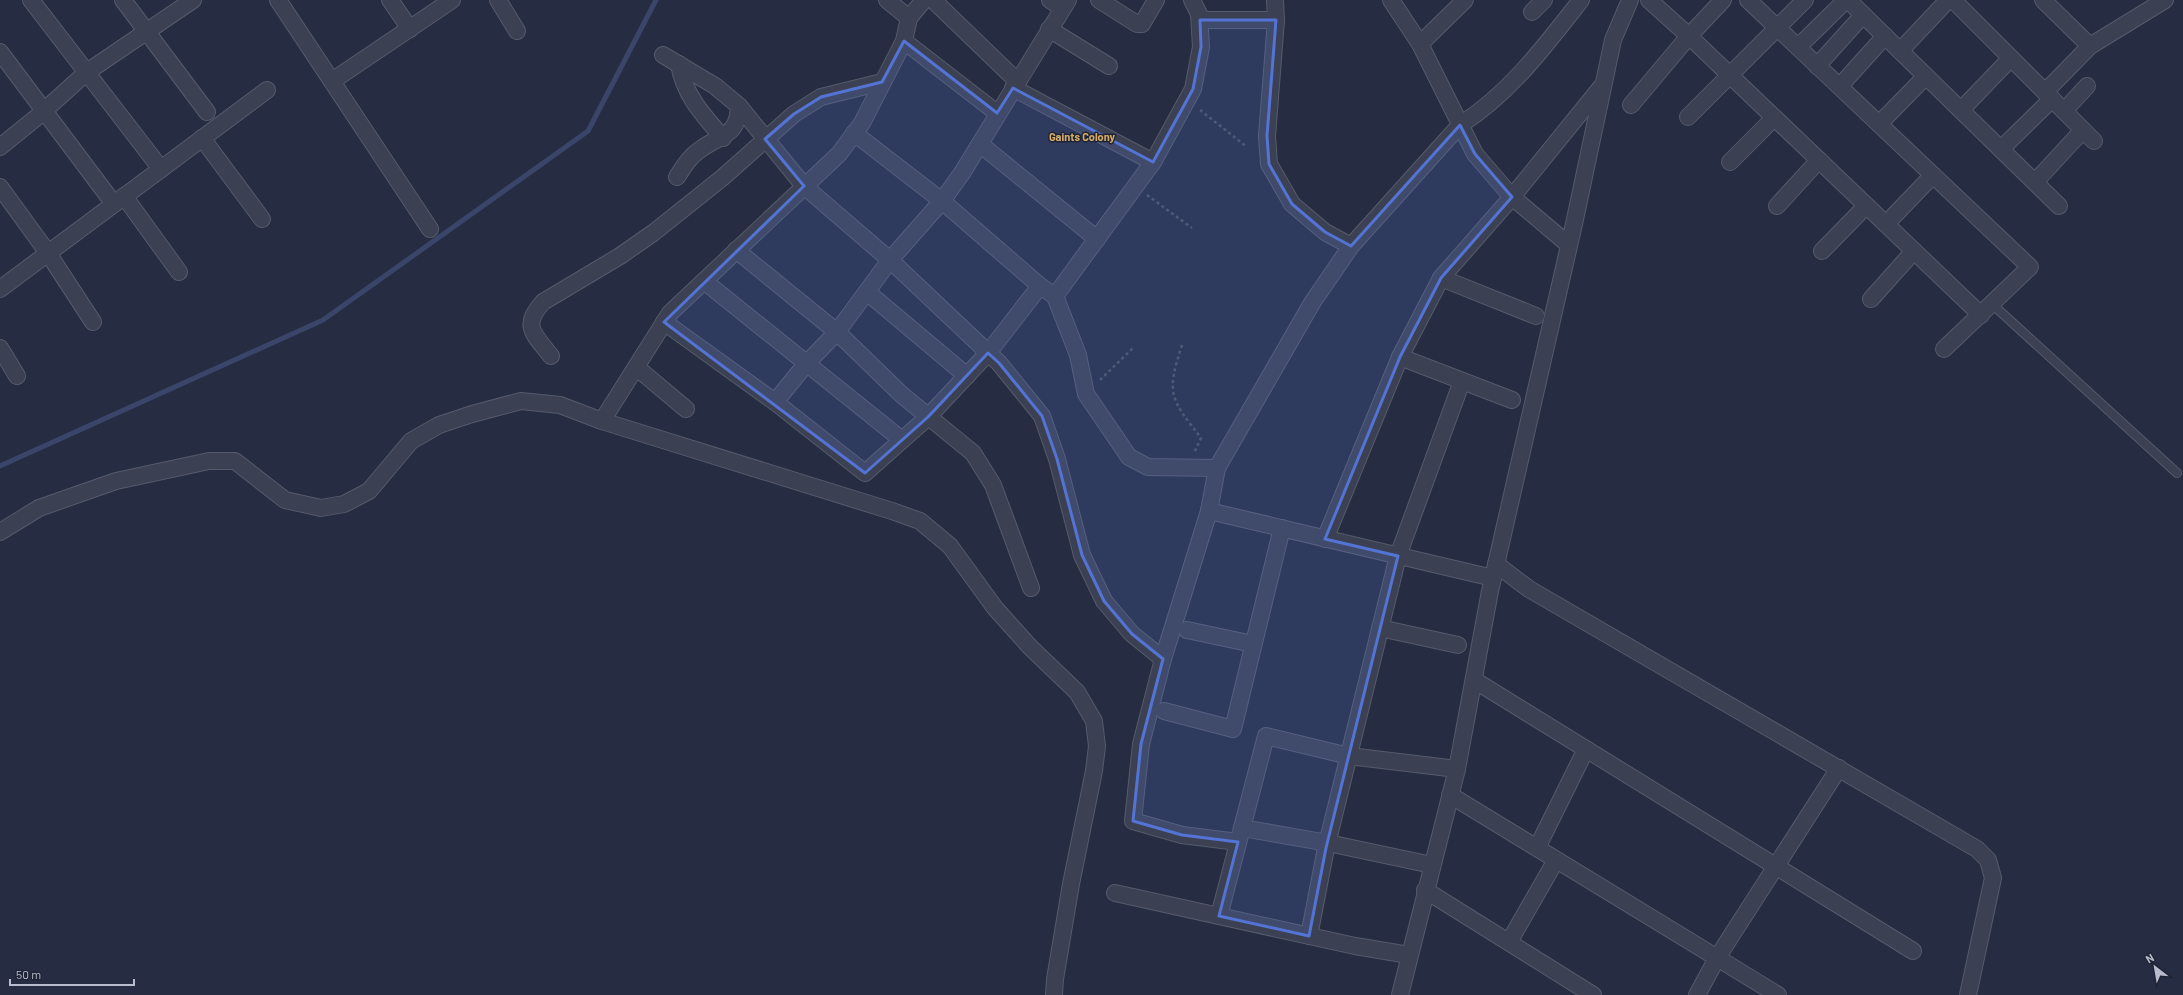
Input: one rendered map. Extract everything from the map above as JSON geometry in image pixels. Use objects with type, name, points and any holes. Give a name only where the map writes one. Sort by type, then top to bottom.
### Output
[{"type":"street","points":[[31,0],[161,169]]},
{"type":"street","points":[[123,0],[208,112]]},
{"type":"street","points":[[0,147],[45,110],[87,72],[193,0]]},
{"type":"street","points":[[278,0],[430,230]]},
{"type":"street","points":[[390,0],[410,28]]},
{"type":"street","points":[[332,81],[452,0]]},
{"type":"street","points":[[498,0],[517,31]]},
{"type":"street","points":[[887,0],[909,18]]},
{"type":"street","points":[[602,421],[664,322],[736,250],[838,154],[862,123],[904,41],[909,18],[924,0]]},
{"type":"street","points":[[933,0],[1015,85],[1153,162]]},
{"type":"street","points":[[1099,0],[1137,24],[1142,24],[1156,0]]},
{"type":"street","points":[[1055,296],[1153,162],[1193,88],[1202,47],[1199,14],[1192,0]]},
{"type":"street","points":[[1274,0],[1276,20],[1267,136],[1269,164],[1292,204],[1325,232],[1351,246]]},
{"type":"street","points":[[1391,0],[1420,44],[1475,154],[1512,197],[1569,245]]},
{"type":"street","points":[[1420,44],[1465,0]]},
{"type":"street","points":[[1532,12],[1544,0]]},
{"type":"street","points":[[1432,864],[1328,843],[1240,835],[1182,835],[1133,821],[1141,744],[1163,659],[1210,511],[1217,468],[1312,303],[1351,246],[1460,125],[1483,111],[1504,92],[1581,0]]},
{"type":"street","points":[[1400,995],[1425,890],[1457,769],[1494,571],[1569,245],[1613,40],[1630,0]]},
{"type":"street","points":[[1648,0],[1689,36],[1981,315]]},
{"type":"street","points":[[1631,104],[1689,36],[1723,0]]},
{"type":"street","points":[[1688,117],[1804,0]]},
{"type":"street","points":[[1798,47],[1847,0],[2059,206]]},
{"type":"street","points":[[1900,51],[1948,0]]},
{"type":"street","points":[[1953,0],[2088,135],[2035,182]]},
{"type":"street","points":[[2043,0],[2090,46]]},
{"type":"street","points":[[2001,149],[2090,46],[2165,0]]},
{"type":"street","points":[[775,402],[806,364],[837,332],[890,260],[942,200],[980,144],[997,113],[1049,28],[1060,3]]},
{"type":"street","points":[[1759,3],[1777,27],[1817,66],[2030,266],[1981,315],[1944,349]]},
{"type":"street","points":[[1817,66],[1863,15]]},
{"type":"street","points":[[1200,20],[1276,20]]},
{"type":"street","points":[[1049,28],[1109,66]]},
{"type":"street","points":[[1840,86],[1885,36]]},
{"type":"street","points":[[904,41],[997,113]]},
{"type":"street","points":[[0,52],[45,110],[179,272]]},
{"type":"street","points":[[663,55],[715,86],[739,106],[804,186],[890,260],[999,363],[1042,416],[1057,459],[1082,555],[1104,601],[1132,634],[1163,659]]},
{"type":"street","points":[[1961,110],[2011,58]]},
{"type":"street","points":[[679,64],[681,77],[689,95],[723,138]]},
{"type":"street","points":[[1879,124],[1926,76]]},
{"type":"street","points":[[551,356],[531,329],[531,320],[535,311],[543,302],[620,256],[653,233],[722,178],[794,114],[821,97],[882,82]]},
{"type":"street","points":[[1325,538],[1400,357],[1441,278],[1512,197],[1604,83]]},
{"type":"street","points":[[2064,111],[2087,86]]},
{"type":"street","points":[[0,289],[267,90]]},
{"type":"street","points":[[677,177],[688,160],[701,149],[723,138],[732,131],[738,120],[739,106]]},
{"type":"street","points":[[1730,162],[1774,118]]},
{"type":"street","points":[[854,133],[942,200],[1040,286],[1055,296],[1078,355],[1086,394],[1129,457],[1148,466],[1217,468]]},
{"type":"street","points":[[202,138],[262,219]]},
{"type":"street","points":[[980,144],[1097,239]]},
{"type":"street","points":[[1777,206],[1819,160]]},
{"type":"street","points":[[1886,224],[1934,175]]},
{"type":"street","points":[[0,187],[48,253],[93,322]]},
{"type":"street","points":[[1822,251],[1866,206]]},
{"type":"street","points":[[736,250],[837,332],[902,396],[973,453],[993,485],[1031,588]]},
{"type":"street","points":[[1871,299],[1914,251]]},
{"type":"street","points":[[1441,278],[1536,316]]},
{"type":"street","points":[[704,281],[902,440]]},
{"type":"street","points":[[664,322],[775,402],[864,473],[928,417],[967,376],[988,353],[1040,286]]},
{"type":"street","points":[[867,292],[967,376]]},
{"type":"street","points":[[0,348],[17,376]]},
{"type":"street","points":[[1400,357],[1512,400]]},
{"type":"street","points":[[636,367],[686,409]]},
{"type":"street","points":[[1309,936],[1328,843],[1398,556],[1462,381]]},
{"type":"street","points":[[0,532],[39,508],[116,481],[209,461],[234,461],[285,500],[321,508],[344,504],[369,491],[411,441],[439,425],[522,401],[560,406],[602,421],[892,511],[920,522],[950,546],[995,608],[1030,647],[1077,692],[1094,721],[1096,746],[1094,771],[1056,971],[1054,995]]},
{"type":"street","points":[[1210,511],[1398,556],[1494,571],[1529,589],[1976,849],[1988,860],[1993,878],[1968,995]]},
{"type":"street","points":[[1164,710],[1233,729],[1282,528]]},
{"type":"street","points":[[1380,628],[1458,645]]},
{"type":"street","points":[[1187,630],[1253,644]]},
{"type":"street","points":[[1474,680],[1913,951]]},
{"type":"street","points":[[1219,916],[1266,736],[1349,756],[1457,769]]},
{"type":"street","points":[[1537,848],[1586,749]]},
{"type":"street","points":[[1697,995],[1717,958],[1839,768]]},
{"type":"street","points":[[1450,795],[1778,995]]},
{"type":"street","points":[[1509,942],[1556,860]]},
{"type":"street","points":[[1425,890],[1593,995]]},
{"type":"street","points":[[1115,893],[1309,936],[1409,955]]},
{"type":"lane","points":[[1992,304],[2177,473]]},
{"type":"path","points":[[1187,100],[1246,147]]},
{"type":"path","points":[[1136,186],[1192,228]]},
{"type":"path","points":[[1182,345],[1172,376],[1172,388],[1176,402],[1201,438],[1189,467]]},
{"type":"path","points":[[1086,394],[1134,347]]},
{"type":"highlighted area","points":[[1200,20],[1276,20],[1267,136],[1269,164],[1292,204],[1325,232],[1351,246],[1460,125],[1475,154],[1512,197],[1441,278],[1400,357],[1325,539],[1398,556],[1326,848],[1309,936],[1219,916],[1238,842],[1182,835],[1133,821],[1141,744],[1163,659],[1132,634],[1104,601],[1082,555],[1057,459],[1042,416],[999,363],[988,353],[928,417],[865,473],[664,322],[804,186],[765,139],[794,114],[821,97],[882,82],[904,41],[997,113],[1013,88],[1153,162],[1193,89],[1201,47]]},
{"type":"waterway","points":[[0,466],[323,320],[588,131],[656,0]]},
{"type":"district","name":"Gaints Colony","points":[[1082,137]]}]
